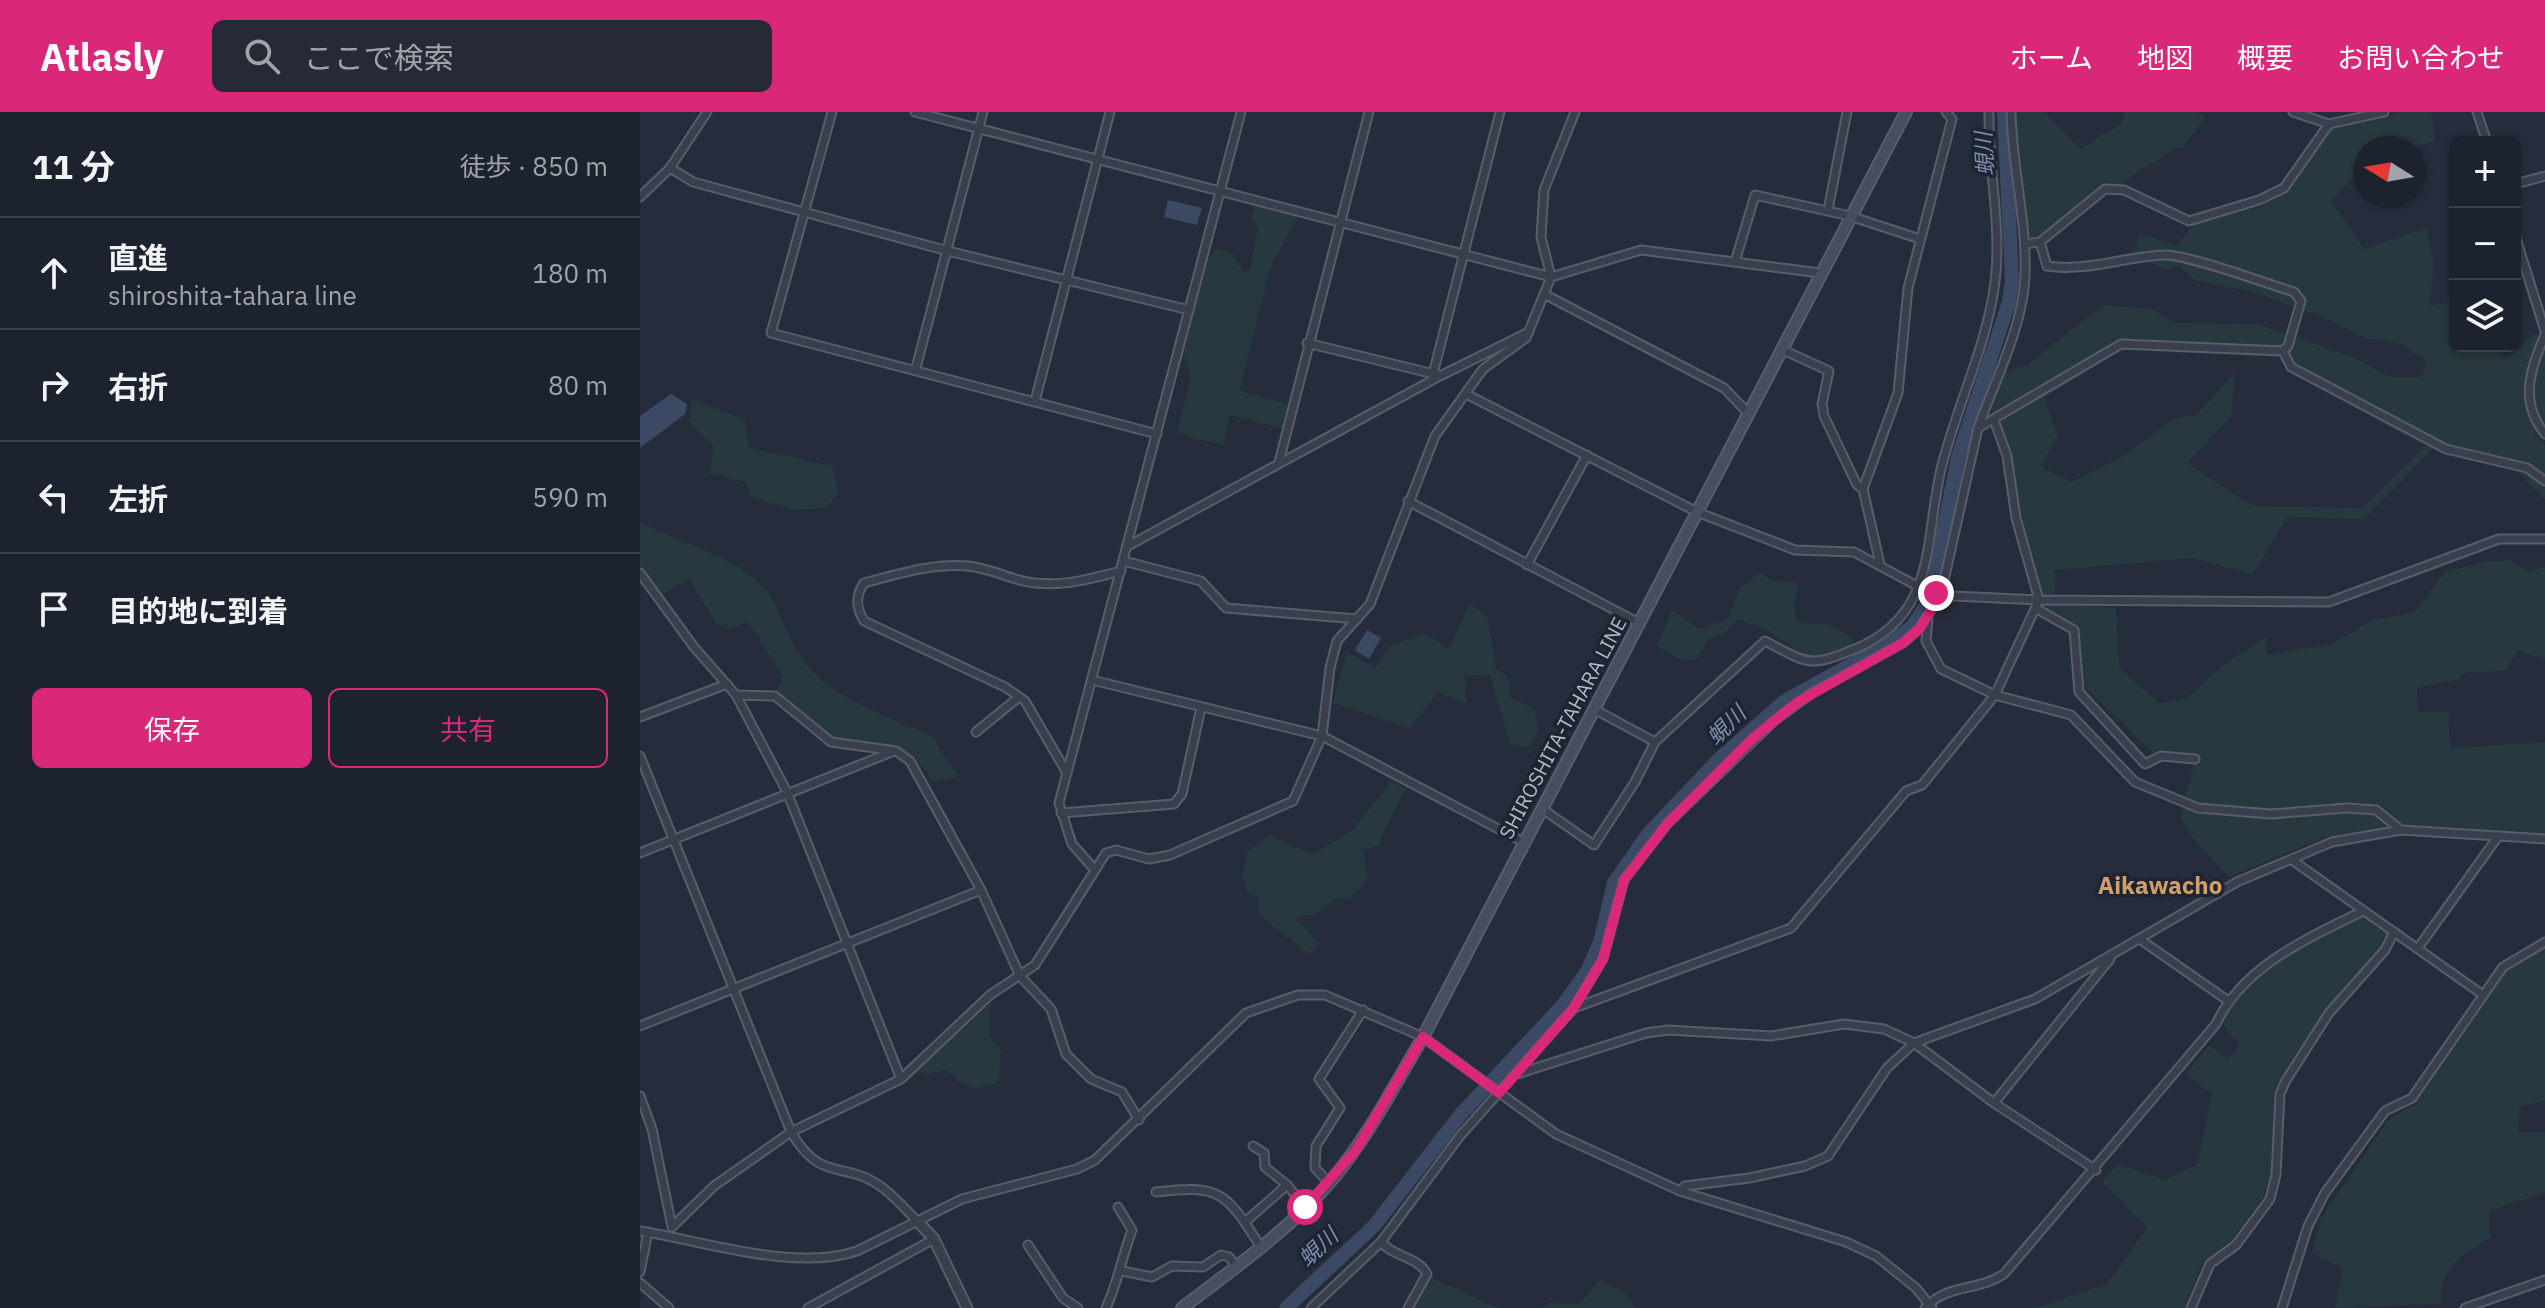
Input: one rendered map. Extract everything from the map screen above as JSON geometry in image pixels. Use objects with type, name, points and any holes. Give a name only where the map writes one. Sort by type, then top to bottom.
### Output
[{"type":"main road","name":"SHIROSHITA-TAHARA LINE","points":[[1182,1308],[1237,1267],[1305,1207],[1329,1183],[1374,1122],[1423,1037],[1906,112]]},
{"type":"street","points":[[640,197],[670,168],[707,112]]},
{"type":"street","points":[[832,112],[771,333],[916,368],[1157,434]]},
{"type":"street","points":[[915,112],[1551,277],[1641,250],[1820,273]]},
{"type":"street","points":[[916,368],[983,112]]},
{"type":"street","points":[[1035,401],[1110,112]]},
{"type":"street","points":[[1095,870],[1072,844],[1059,803],[1241,112]]},
{"type":"street","points":[[1279,462],[1307,343],[1369,112]]},
{"type":"street","points":[[1437,375],[1500,112]]},
{"type":"street","points":[[669,1237],[673,1226],[714,1186],[791,1132],[901,1079],[990,995],[1035,965],[1063,926],[1106,853],[1116,850],[1149,859],[1170,855],[1293,801],[1322,736],[1330,668],[1337,641],[1370,604],[1435,436],[1483,369],[1520,343],[1529,332],[1551,277],[1541,237],[1544,190],[1575,112]]},
{"type":"street","points":[[1828,210],[1847,112]]},
{"type":"street","points":[[1880,564],[1863,489],[1898,393],[1908,288],[1952,119],[1946,112]]},
{"type":"street","points":[[1541,808],[1594,845],[1635,782],[1655,742],[1765,641],[1805,661],[1818,663],[1867,643],[1898,623],[1922,588],[1941,469],[1995,282],[1989,112]]},
{"type":"street","points":[[1311,1308],[1381,1242],[1495,1091],[1517,1074],[1573,1009],[1603,959],[1624,880],[1668,823],[1775,720],[1812,693],[1903,643],[1928,617],[1939,593],[1978,428],[2017,318],[2025,280],[2025,244],[2012,149],[2011,112]]},
{"type":"street","points":[[2293,112],[2329,124]]},
{"type":"street","points":[[2025,244],[2040,242],[2105,189],[2124,190],[2189,221],[2259,200],[2284,188],[2329,124],[2353,115],[2384,112]]},
{"type":"street","points":[[2477,112],[2485,136]]},
{"type":"street","points":[[670,168],[693,182],[948,251],[1189,310]]},
{"type":"street","points":[[2521,182],[2545,176]]},
{"type":"street","points":[[1735,262],[1755,195],[1828,210],[1920,239]]},
{"type":"street","points":[[1978,428],[2121,344],[2283,351],[2288,346],[2301,301],[2294,292],[2166,254],[2104,261],[2072,270],[2047,266],[2040,242]]},
{"type":"street","points":[[2521,255],[2545,333],[2534,361],[2528,392],[2531,414],[2545,434]]},
{"type":"street","points":[[1544,294],[1724,388],[1748,413]]},
{"type":"street","points":[[1128,546],[1437,375],[1529,332]]},
{"type":"street","points":[[1307,343],[1437,375]]},
{"type":"street","points":[[1781,349],[1829,371],[1822,404],[1824,416],[1857,485],[1863,489]]},
{"type":"street","points":[[2283,351],[2291,367],[2446,449],[2527,468],[2545,481]]},
{"type":"street","points":[[1466,394],[1697,512],[1795,550],[1854,552],[1922,588],[1939,593],[2038,605],[2329,602],[2499,539],[2545,539]]},
{"type":"street","points":[[1573,1009],[1791,928],[1906,791],[1922,785],[1995,695],[2038,605],[2016,518],[2007,456],[1994,420]]},
{"type":"street","points":[[1527,565],[1587,455]]},
{"type":"street","points":[[1408,501],[1639,623]]},
{"type":"street","points":[[1124,561],[1201,581],[1226,608],[1357,619]]},
{"type":"street","points":[[1067,773],[1025,701],[864,621],[858,611],[857,592],[864,583],[919,569],[989,568],[1017,580],[1043,584],[1077,583],[1121,571]]},
{"type":"street","points":[[640,573],[643,587],[736,695],[787,792],[901,1079]]},
{"type":"street","points":[[2038,605],[2074,630],[2079,692],[2145,764],[2161,756],[2195,759]]},
{"type":"street","points":[[1928,617],[1926,641],[1941,669],[1995,695],[2071,715],[2135,782],[2198,808],[2271,814],[2347,808],[2376,810],[2401,830]]},
{"type":"street","points":[[1092,680],[1322,736],[1523,842]]},
{"type":"street","points":[[640,717],[727,684]]},
{"type":"street","points":[[736,695],[775,696],[831,742],[896,751],[910,761],[929,789],[981,890],[1020,976],[1051,1009],[1066,1054],[1091,1079],[1122,1092],[1139,1120]]},
{"type":"street","points":[[976,732],[1019,697]]},
{"type":"street","points":[[1061,813],[1174,804],[1182,794],[1201,708]]},
{"type":"street","points":[[1594,709],[1655,742]]},
{"type":"street","points":[[640,853],[896,751]]},
{"type":"street","points":[[640,756],[791,1132],[804,1153],[819,1164],[882,1187],[919,1223],[934,1239],[967,1308]]},
{"type":"street","points":[[1680,1191],[1685,1186],[1805,1166],[1828,1156],[1887,1068],[1914,1043],[2035,999],[2237,882],[2332,842],[2401,830],[2545,839]]},
{"type":"street","points":[[2418,948],[2497,838]]},
{"type":"street","points":[[2292,860],[2483,995]]},
{"type":"street","points":[[640,1026],[981,890]]},
{"type":"street","points":[[640,1272],[644,1232],[824,1259],[857,1251],[919,1223],[962,1199],[1077,1169],[1095,1160],[1139,1120],[1246,1013],[1298,995],[1325,995],[1423,1037],[1556,1134],[1680,1191],[1846,1242],[1876,1256],[1916,1288],[1928,1307],[1939,1294],[1992,1282],[2004,1274],[2096,1170],[2216,1024],[2227,1000],[2265,966],[2302,941],[2363,911]]},
{"type":"street","points":[[2191,1308],[2210,1264],[2236,1245],[2270,1199],[2276,1175],[2280,1094],[2285,1082],[2329,1013],[2385,950],[2394,932]]},
{"type":"street","points":[[2141,940],[2227,1000]]},
{"type":"street","points":[[2282,1308],[2308,1226],[2325,1193],[2385,1111],[2412,1098],[2503,967],[2545,942]]},
{"type":"street","points":[[1994,1103],[2114,954]]},
{"type":"street","points":[[1329,1183],[1315,1168],[1316,1146],[1340,1108],[1319,1079],[1363,1010]]},
{"type":"street","points":[[1517,1074],[1646,1033],[1668,1030],[1771,1036],[1844,1024],[1884,1029],[1914,1043],[1994,1103],[2096,1170]]},
{"type":"street","points":[[640,1096],[652,1129],[673,1226]]},
{"type":"street","points":[[1253,1146],[1264,1153],[1265,1167],[1287,1185],[1305,1207]]},
{"type":"street","points":[[1245,1222],[1287,1185]]},
{"type":"street","points":[[1156,1192],[1197,1187],[1215,1192],[1245,1222],[1260,1246]]},
{"type":"street","points":[[1106,1308],[1122,1271],[1122,1257],[1132,1230],[1118,1207]]},
{"type":"street","points":[[808,1308],[934,1239]]},
{"type":"street","points":[[1381,1242],[1386,1248],[1423,1267],[1427,1274],[1408,1308]]},
{"type":"street","points":[[1028,1245],[1063,1298],[1078,1308]]},
{"type":"street","points":[[1122,1271],[1152,1277],[1172,1266],[1203,1267],[1221,1255],[1229,1257],[1237,1267]]},
{"type":"street","points":[[2465,1308],[2545,1280]]},
{"type":"street","points":[[640,1283],[669,1308]]},
{"type":"shaded area","points":[[2015,112],[2044,112],[2080,149],[2121,124],[2125,112],[2197,112],[2206,116],[2182,149],[2174,147],[2122,185],[2103,183],[2058,223],[2027,238]]},
{"type":"shaded area","points":[[2402,112],[2431,112],[2435,141],[2425,144],[2425,136],[2353,136],[2353,177],[2331,201],[2364,249],[2426,228],[2434,264],[2429,306],[2449,303],[2449,352],[2501,352],[2506,360],[2515,352],[2521,352],[2521,346],[2536,333],[2545,338],[2545,422],[2534,433],[2545,445],[2545,500],[2504,457],[2439,442],[2364,519],[2287,517],[2253,574],[2192,558],[2055,570],[2054,604],[2116,608],[2119,668],[2159,703],[2187,699],[2222,665],[2267,637],[2266,655],[2332,644],[2371,621],[2415,612],[2445,572],[2483,562],[2510,560],[2528,572],[2545,567],[2545,659],[2517,650],[2506,671],[2466,672],[2457,680],[2417,687],[2418,713],[2448,711],[2450,748],[2545,742],[2545,835],[2402,826],[2325,837],[2229,877],[2195,841],[2180,817],[2196,756],[2163,750],[2153,753],[2083,685],[2078,628],[2041,608],[2041,595],[2020,516],[2011,456],[1991,408],[2002,373],[2027,365],[2103,305],[2152,309],[2174,323],[2257,324],[2358,359],[2389,377],[2422,377],[2427,361],[2397,342],[2367,339],[2321,316],[2253,292],[2194,280],[2181,266],[2164,269],[2133,256],[2140,233],[2176,246],[2196,222],[2260,207],[2288,192],[2331,128]],"holes":[[[2121,350],[2279,357],[2288,371],[2425,446],[2362,508],[2252,506],[2187,463],[2231,417],[2235,373],[2196,415],[2173,419],[2119,459],[2071,482],[2041,467],[2057,435],[2044,398]]]},
{"type":"shaded area","points":[[1256,204],[1298,215],[1270,269],[1239,391],[1288,404],[1282,428],[1230,415],[1223,445],[1177,434],[1191,377],[1184,352],[1206,263],[1216,249],[1231,252],[1244,273],[1251,267],[1258,227],[1250,218]]},
{"type":"shaded area","points":[[692,399],[745,420],[749,448],[832,466],[838,491],[827,508],[794,510],[751,497],[745,482],[710,473],[714,446],[689,422]]},
{"type":"shaded area","points":[[640,522],[717,556],[759,583],[772,599],[795,648],[813,672],[844,696],[935,738],[958,778],[933,781],[914,756],[898,746],[832,737],[777,690],[783,675],[748,622],[731,629],[717,624],[689,579],[663,594],[640,567]]},
{"type":"shaded area","points":[[1761,572],[1771,581],[1798,582],[1794,606],[1797,622],[1829,625],[1854,639],[1851,647],[1819,658],[1803,655],[1769,631],[1739,619],[1722,635],[1710,638],[1695,660],[1679,659],[1657,646],[1672,610],[1699,629],[1728,619],[1740,587]]},
{"type":"shaded area","points":[[1470,604],[1487,616],[1496,669],[1508,677],[1511,697],[1534,709],[1538,730],[1528,748],[1510,744],[1490,675],[1465,676],[1467,704],[1438,692],[1410,728],[1333,703],[1347,652],[1375,668],[1391,646],[1425,633],[1449,649]]},
{"type":"shaded area","points":[[1391,781],[1406,789],[1378,845],[1363,850],[1368,879],[1351,899],[1337,898],[1314,915],[1294,917],[1319,943],[1310,955],[1259,915],[1259,898],[1247,892],[1243,876],[1247,853],[1270,835],[1312,855],[1353,830]]},
{"type":"shaded area","points":[[2360,916],[2388,935],[2380,949],[2324,1012],[2282,1074],[2274,1092],[2271,1174],[2263,1197],[2233,1239],[2201,1265],[2185,1308],[2035,1308],[2107,1284],[2147,1228],[2102,1182],[2118,1164],[2165,1180],[2198,1164],[2212,1094],[2185,1075],[2209,1045],[2228,1059],[2239,1045],[2223,1024],[2232,1005],[2246,988],[2281,959]]},
{"type":"shaded area","points":[[2545,948],[2545,1101],[2519,1107],[2518,1132],[2545,1132],[2545,1193],[2490,1210],[2490,1238],[2454,1264],[2444,1280],[2440,1304],[2335,1308],[2343,1268],[2312,1253],[2321,1218],[2390,1118],[2416,1104],[2506,972]]},
{"type":"shaded area","points":[[991,1003],[989,1036],[1001,1050],[998,1083],[970,1087],[948,1070],[925,1074],[916,1072]]},
{"type":"shaded area","points":[[1432,1278],[1499,1308],[1411,1308],[1414,1299]]},
{"type":"shaded area","points":[[1600,1280],[1625,1293],[1636,1308],[1540,1308],[1550,1303],[1580,1304]]},
{"type":"water","points":[[1168,200],[1202,208],[1197,225],[1164,217]]},
{"type":"water","points":[[671,394],[687,404],[685,414],[640,448],[640,416]]},
{"type":"water","points":[[1367,630],[1381,638],[1369,659],[1355,650]]},
{"type":"waterway","name":"蜆川","points":[[1286,1308],[1374,1226],[1461,1114],[1563,1005],[1588,970],[1600,942],[1614,883],[1648,834],[1719,759],[1785,701],[1885,646],[1912,627],[1930,599],[1958,457],[2009,302],[2012,281],[2004,112]]},
{"type":"district","name":"Aikawacho","points":[[2160,886]]},
{"type":"route","points":[[1305,1207],[1356,1150],[1423,1037],[1499,1093],[1573,1009],[1603,959],[1624,880],[1668,823],[1753,738],[1798,702],[1903,643],[1928,617],[1941,594],[1936,593]]}]
